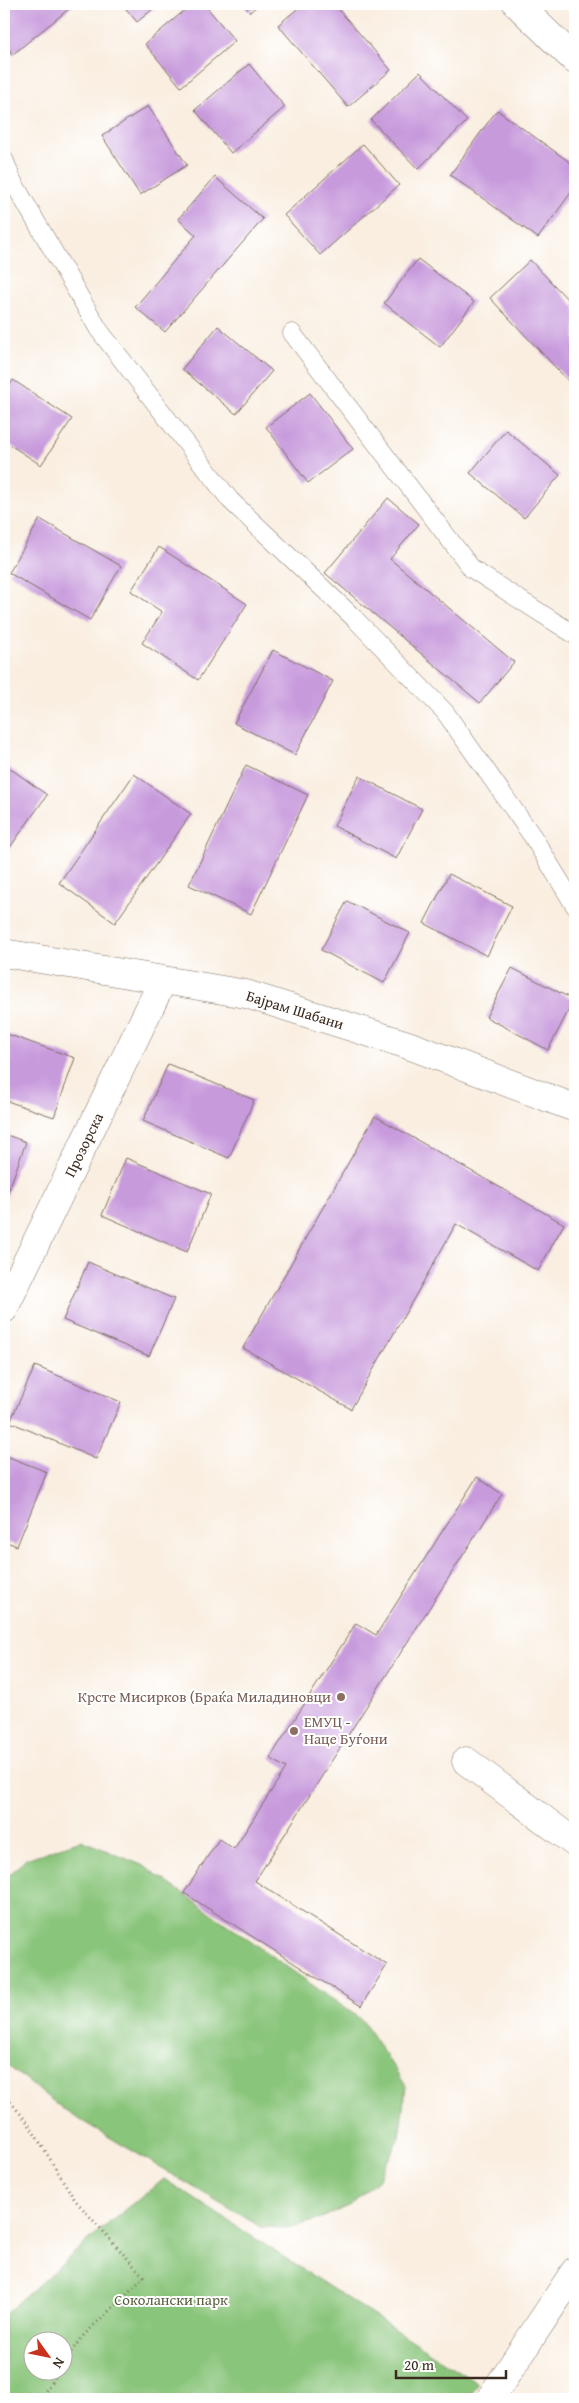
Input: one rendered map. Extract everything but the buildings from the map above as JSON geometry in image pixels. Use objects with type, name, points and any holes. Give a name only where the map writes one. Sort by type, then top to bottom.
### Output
[{"type":"street","points":[[516,4],[575,60]]},
{"type":"street","name":"Бајрам Шабани","points":[[4,953],[246,994],[408,1045],[575,1108]]},
{"type":"street","name":"Прозорска","points":[[4,1309],[163,980]]},
{"type":"street","points":[[466,1761],[575,1843]]},
{"type":"street","points":[[490,2399],[575,2271]]},
{"type":"lane","points":[[4,160],[12,180],[99,330],[230,500],[354,618],[445,712],[533,837],[575,906]]},
{"type":"lane","points":[[292,333],[472,569],[575,634]]},
{"type":"path","points":[[4,2094],[28,2123],[75,2200],[144,2277],[81,2338],[72,2351]]},
{"type":"path","points":[[40,2399],[52,2380]]},
{"type":"green space","points":[[81,1840],[144,1866],[362,2020],[406,2086],[399,2137],[379,2179],[350,2205],[315,2221],[287,2228],[261,2227],[67,2112],[4,2063],[4,1880],[26,1859]]},
{"type":"green space","name":"Соколански парк","points":[[164,2179],[478,2384],[468,2399],[4,2399],[4,2315],[98,2232]]},
{"type":"place","name":"Крсте Мисирков (Браќа Миладиновци","points":[[341,1697]]},
{"type":"place","name":"ЕМУЦ - Наце Буѓони","points":[[294,1731]]}]
